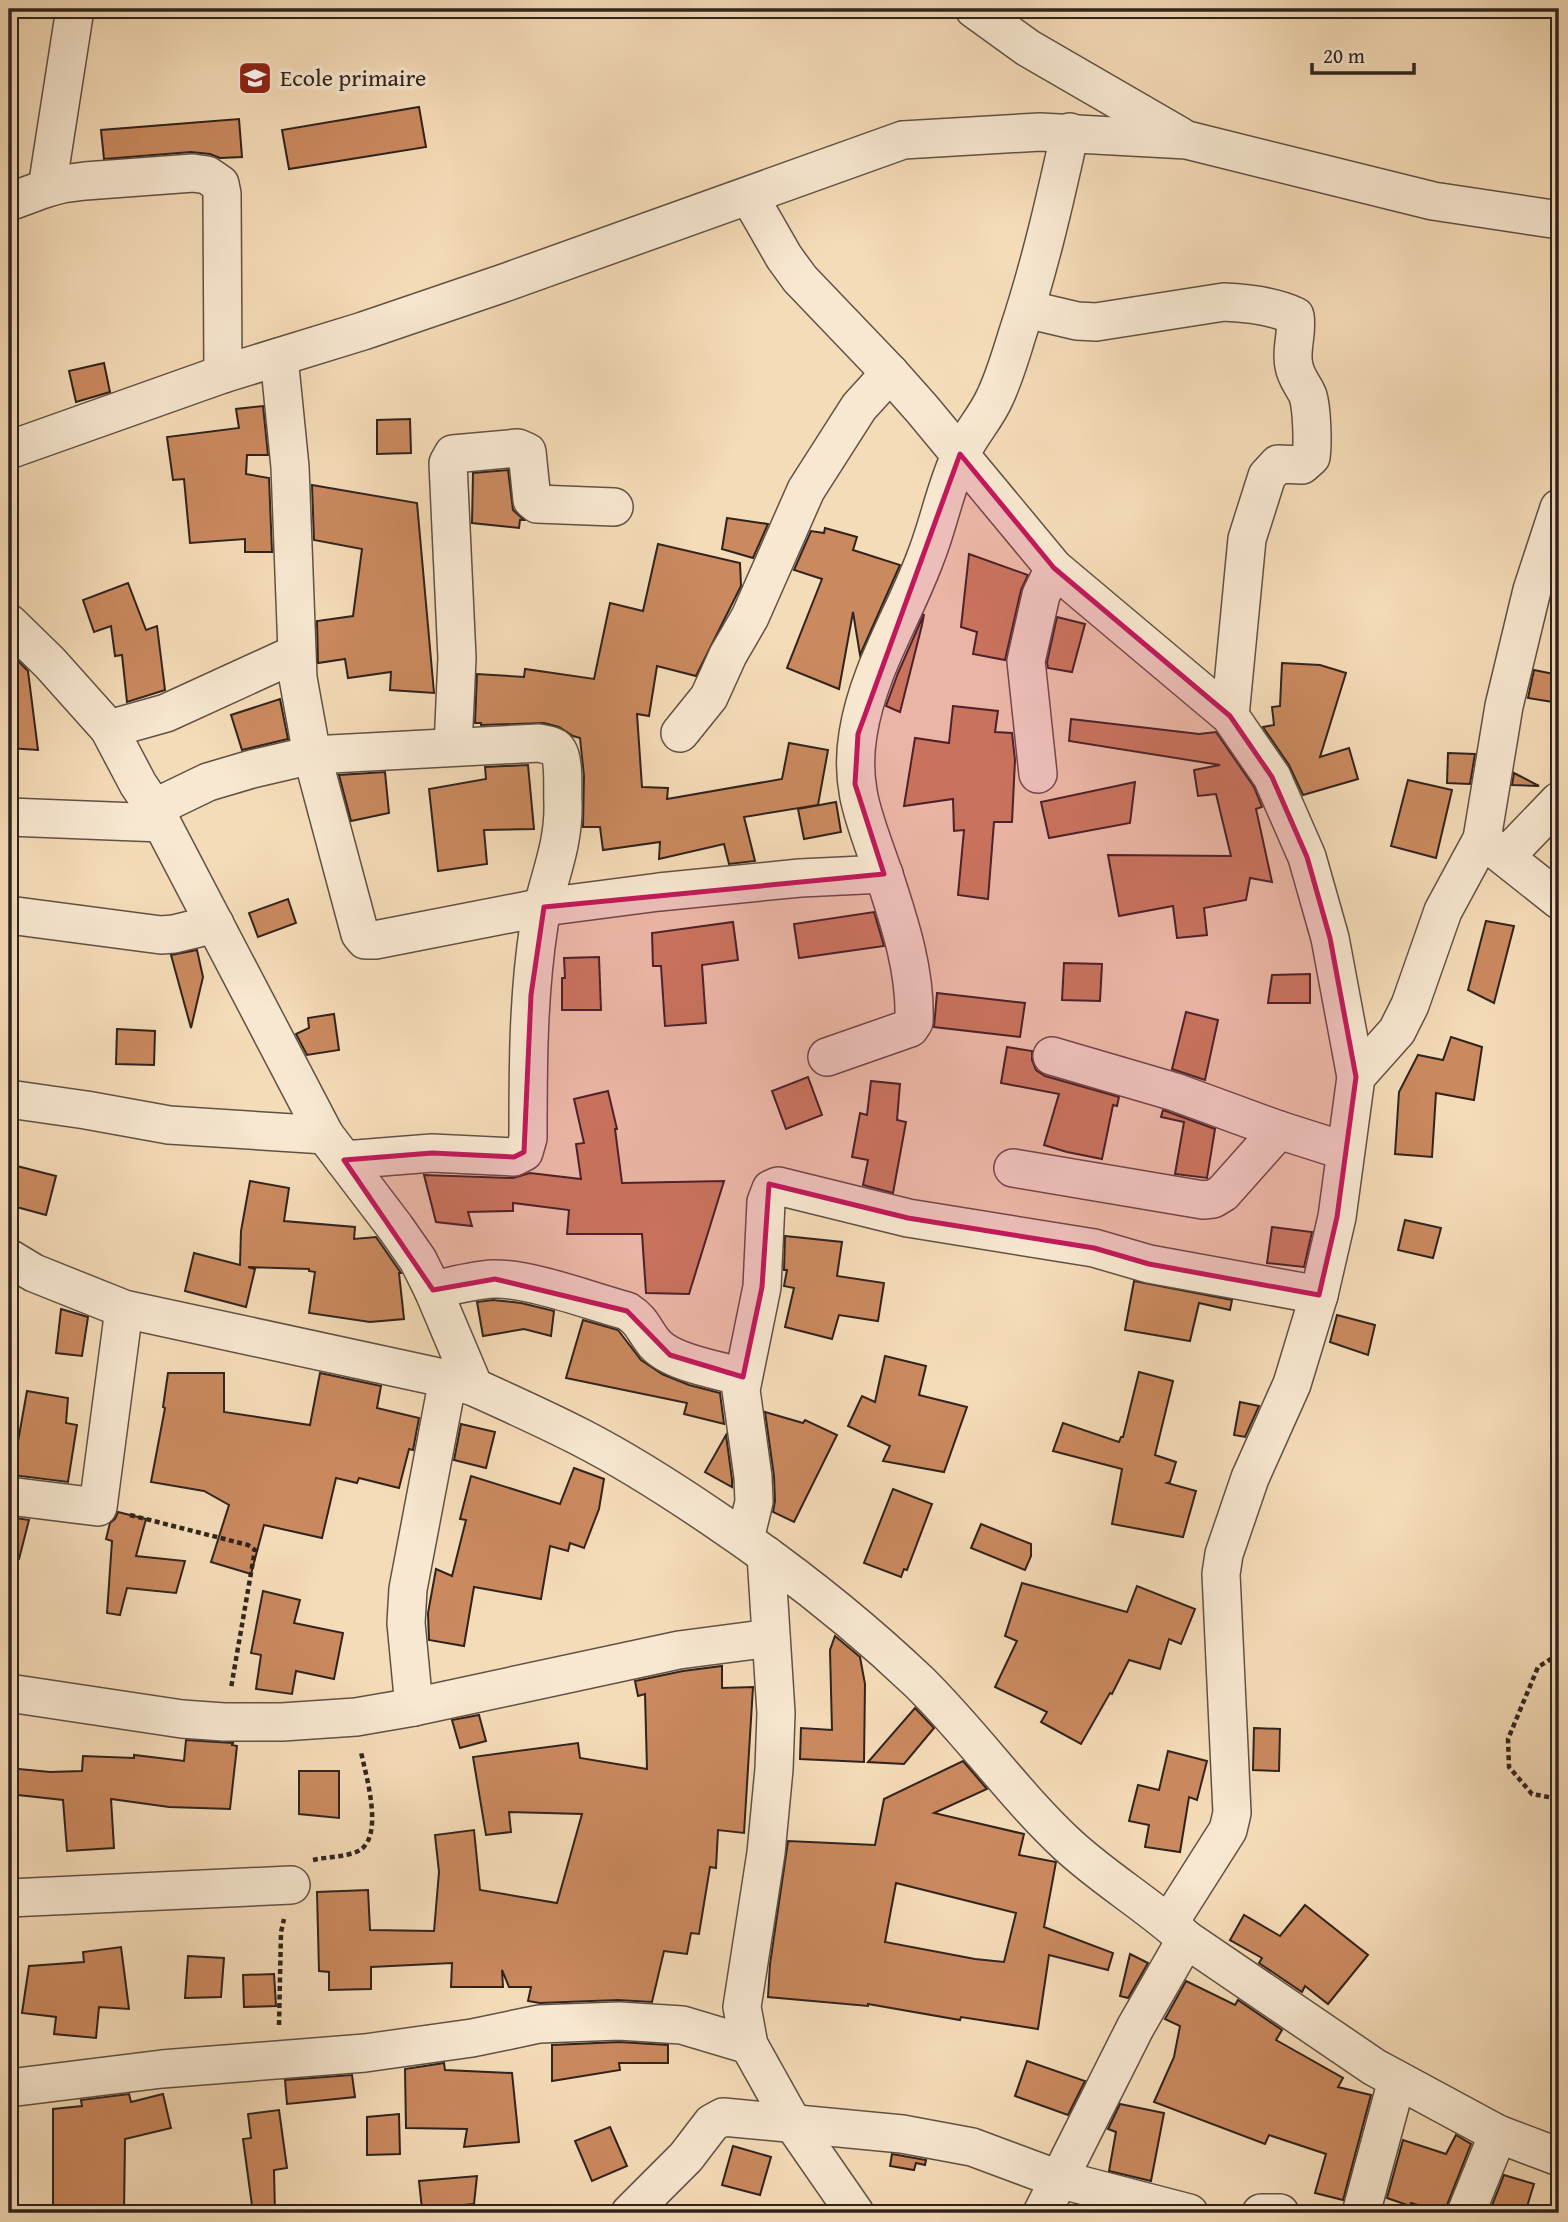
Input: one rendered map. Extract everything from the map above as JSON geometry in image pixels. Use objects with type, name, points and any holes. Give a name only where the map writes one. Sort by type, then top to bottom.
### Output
[{"type":"street","points":[[47,188],[75,9]]},
{"type":"street","points":[[974,9],[1028,48],[1187,141]]},
{"type":"street","points":[[827,1056],[910,1028],[914,1022],[909,956],[855,784],[858,734],[885,647],[926,557],[960,454],[995,398],[1047,238],[1070,132]]},
{"type":"street","points":[[9,450],[223,374],[476,293],[903,140],[1070,132],[1187,141],[1433,201],[1559,220]]},
{"type":"street","points":[[9,202],[47,188],[85,181],[193,173],[207,175],[220,184],[223,374]]},
{"type":"street","points":[[749,196],[784,257],[800,279],[890,373],[1054,568],[1230,716],[1272,777],[1307,857],[1330,938],[1356,1077],[1337,1217],[1319,1295],[1292,1384],[1250,1478],[1224,1553],[1221,1574],[1232,1813],[1228,1830],[1177,1931],[1135,2028],[1042,2213]]},
{"type":"street","points":[[1026,309],[1077,321],[1096,322],[1224,302],[1241,303],[1295,316],[1297,328],[1293,363],[1299,382],[1308,397],[1313,446],[1311,457],[1302,465],[1278,464],[1267,476],[1247,539],[1230,716]]},
{"type":"street","points":[[279,357],[290,467],[295,654],[300,696],[312,755],[360,934],[365,940],[544,907],[659,892],[800,878],[884,874]]},
{"type":"street","points":[[680,733],[709,697],[728,655],[750,617],[812,481],[859,407],[890,373]]},
{"type":"street","points":[[453,747],[457,658],[448,463],[453,454],[518,448],[527,452],[531,500],[537,504],[614,507]]},
{"type":"street","points":[[1494,848],[1504,706],[1532,590],[1559,508]]},
{"type":"street","points":[[1038,774],[1026,661],[1041,595],[1054,568]]},
{"type":"street","points":[[9,622],[109,729],[334,1147],[396,1227],[418,1260],[433,1290],[461,1383],[408,1589],[406,1623],[414,1707]]},
{"type":"street","points":[[109,729],[166,713],[295,654]]},
{"type":"street","points":[[9,817],[158,816],[208,782],[312,755],[540,743],[553,746],[559,752],[562,766],[563,814],[558,857],[544,907],[531,995],[528,1138],[524,1152],[514,1157],[334,1147],[169,1125],[9,1099]]},
{"type":"street","points":[[1356,1077],[1396,1031],[1410,1005],[1443,911],[1494,848],[1559,801]]},
{"type":"street","points":[[1494,848],[1559,900]]},
{"type":"street","points":[[9,915],[161,935],[215,924]]},
{"type":"street","points":[[1052,1056],[1175,1092],[1345,1151]]},
{"type":"street","points":[[1013,1168],[1203,1200],[1213,1199],[1223,1194],[1279,1130]]},
{"type":"street","points":[[855,2213],[792,2122],[748,2045],[742,2007],[766,1853],[776,1713],[771,1638],[755,1547],[753,1477],[741,1390],[762,1287],[767,1195],[771,1189],[778,1186],[908,1218],[1094,1248],[1149,1264],[1319,1295]]},
{"type":"street","points":[[9,1258],[34,1273],[124,1310],[461,1383],[581,1437],[664,1485],[820,1595],[919,1682],[1039,1817],[1103,1876],[1177,1931],[1374,2067],[1498,2134],[1559,2157]]},
{"type":"street","points":[[433,1290],[495,1279],[528,1284],[627,1311],[639,1318],[656,1345],[670,1355],[743,1377]]},
{"type":"street","points":[[9,1496],[98,1507],[124,1310]]},
{"type":"street","points":[[9,1692],[181,1720],[282,1722],[356,1717],[679,1650],[771,1638]]},
{"type":"street","points":[[9,1898],[291,1885]]},
{"type":"street","points":[[9,2088],[162,2069],[365,2053],[472,2038],[539,2024],[620,2021],[682,2025],[748,2045]]},
{"type":"street","points":[[1362,2213],[1397,2080]]},
{"type":"street","points":[[630,2213],[686,2157],[718,2119],[723,2117],[902,2134],[972,2147],[1058,2179],[1189,2213]]},
{"type":"street","points":[[1466,2213],[1498,2134]]},
{"type":"street","points":[[1261,2213],[1280,2213]]},
{"type":"path","points":[[98,1507],[248,1545],[255,1550],[224,1722]]},
{"type":"path","points":[[1559,1654],[1538,1667],[1508,1739],[1510,1767],[1532,1794],[1554,1798],[1559,1791]]},
{"type":"highlighted area","points":[[960,454],[1054,568],[1230,716],[1272,777],[1307,857],[1330,938],[1356,1077],[1337,1217],[1319,1295],[1149,1264],[1094,1248],[908,1218],[769,1184],[762,1287],[743,1377],[670,1355],[627,1311],[495,1279],[433,1290],[344,1160],[432,1153],[514,1157],[524,1152],[531,995],[544,907],[884,874],[855,784],[858,734]]},
{"type":"building","points":[[419,107],[426,147],[289,169],[282,130]]},
{"type":"building","points":[[239,119],[242,157],[220,158],[191,152],[104,159],[101,130]]},
{"type":"building","points":[[104,363],[110,392],[76,402],[69,371]]},
{"type":"building","points":[[263,406],[268,455],[247,455],[246,474],[269,478],[272,552],[245,552],[245,539],[190,543],[184,479],[173,480],[167,437],[239,428],[236,409]]},
{"type":"building","points":[[410,419],[411,453],[377,454],[377,420]]},
{"type":"building","points":[[508,470],[513,510],[524,520],[520,520],[519,528],[472,523],[473,473]]},
{"type":"building","points":[[312,485],[417,503],[434,693],[390,690],[391,672],[348,678],[345,659],[318,663],[317,621],[353,616],[362,549],[314,540]]},
{"type":"building","points":[[727,518],[768,524],[753,558],[722,549]]},
{"type":"building","points":[[825,528],[857,537],[853,550],[900,565],[860,655],[853,612],[839,689],[787,668],[822,579],[794,570],[811,531],[824,533]]},
{"type":"building","points":[[658,544],[740,563],[741,586],[696,676],[657,666],[649,716],[637,714],[642,787],[668,788],[667,799],[782,779],[789,743],[828,750],[818,805],[744,817],[755,861],[729,864],[724,844],[659,859],[660,842],[603,850],[600,827],[583,827],[584,776],[580,738],[544,723],[475,723],[477,674],[524,677],[525,669],[594,679],[610,603],[643,611]]},
{"type":"building","points":[[969,554],[1028,575],[1021,590],[1005,660],[973,654],[977,632],[961,627]]},
{"type":"building","points":[[128,583],[146,630],[157,626],[165,690],[127,702],[122,655],[115,656],[111,626],[94,632],[83,600]]},
{"type":"building","points":[[924,614],[922,625],[900,712],[886,706]]},
{"type":"building","points":[[1057,617],[1085,624],[1072,672],[1048,668]]},
{"type":"building","points":[[9,656],[13,656],[28,671],[38,750],[9,748]]},
{"type":"building","points":[[1282,663],[1320,665],[1346,673],[1320,757],[1349,748],[1358,779],[1303,795],[1289,765],[1263,727],[1274,725],[1272,707],[1280,706]]},
{"type":"building","points":[[1534,670],[1559,675],[1559,703],[1528,698]]},
{"type":"building","points":[[280,699],[288,739],[242,750],[231,715]]},
{"type":"building","points":[[953,706],[998,711],[995,732],[1012,733],[1015,760],[1012,822],[994,822],[988,899],[958,895],[964,830],[954,831],[953,799],[904,806],[915,738],[949,743]]},
{"type":"building","points":[[1071,719],[1199,734],[1216,732],[1254,787],[1262,807],[1256,809],[1272,882],[1250,878],[1246,900],[1204,908],[1207,935],[1177,938],[1173,906],[1119,916],[1108,855],[1231,856],[1216,794],[1198,796],[1194,770],[1220,765],[1069,741]]},
{"type":"building","points":[[1448,753],[1475,754],[1470,784],[1447,783]]},
{"type":"building","points":[[528,765],[534,829],[484,830],[487,864],[438,871],[429,789],[486,779],[485,767]]},
{"type":"building","points":[[385,772],[389,813],[351,821],[339,775]]},
{"type":"building","points":[[1514,773],[1539,786],[1512,785]]},
{"type":"building","points":[[1408,780],[1452,790],[1436,858],[1391,846]]},
{"type":"building","points":[[1135,782],[1130,823],[1049,838],[1041,802]]},
{"type":"building","points":[[836,802],[841,832],[804,839],[798,809]]},
{"type":"building","points":[[288,899],[296,923],[258,937],[249,913]]},
{"type":"building","points":[[874,912],[884,946],[799,958],[794,924]]},
{"type":"building","points":[[1486,921],[1514,926],[1494,1003],[1468,990]]},
{"type":"building","points":[[733,922],[738,960],[702,965],[706,1023],[665,1026],[661,966],[653,966],[652,933]]},
{"type":"building","points":[[197,950],[203,977],[191,1028],[171,955]]},
{"type":"building","points":[[599,957],[601,1010],[562,1010],[564,958]]},
{"type":"building","points":[[1064,963],[1102,964],[1100,1001],[1062,1000]]},
{"type":"building","points":[[1310,974],[1310,1003],[1268,1003],[1272,975]]},
{"type":"building","points":[[937,993],[1025,1003],[1020,1037],[934,1027]]},
{"type":"building","points":[[1186,1012],[1218,1020],[1205,1080],[1172,1069]]},
{"type":"building","points":[[334,1014],[339,1050],[307,1055],[296,1034],[309,1028],[308,1018]]},
{"type":"building","points":[[117,1029],[155,1031],[154,1065],[116,1064]]},
{"type":"building","points":[[1451,1037],[1482,1047],[1474,1100],[1436,1093],[1432,1157],[1395,1154],[1399,1092],[1418,1055],[1443,1060]]},
{"type":"building","points":[[1007,1047],[1032,1051],[1036,1070],[1045,1076],[1119,1097],[1117,1106],[1113,1105],[1102,1159],[1044,1145],[1059,1094],[1001,1083]]},
{"type":"building","points":[[808,1077],[822,1115],[786,1129],[772,1091]]},
{"type":"building","points":[[871,1081],[900,1084],[897,1120],[906,1122],[893,1193],[863,1185],[868,1160],[852,1157],[860,1113],[867,1115]]},
{"type":"building","points":[[608,1091],[617,1129],[622,1183],[724,1181],[689,1294],[646,1293],[642,1234],[567,1234],[569,1210],[513,1203],[513,1211],[468,1212],[472,1226],[436,1222],[424,1175],[513,1178],[530,1173],[581,1179],[576,1144],[584,1143],[574,1099]]},
{"type":"building","points":[[1163,1110],[1215,1129],[1207,1178],[1175,1174],[1184,1122],[1161,1117]]},
{"type":"building","points":[[9,1164],[56,1176],[46,1215],[9,1205]]},
{"type":"building","points":[[250,1181],[289,1188],[284,1221],[355,1227],[354,1239],[376,1237],[401,1273],[404,1319],[370,1322],[309,1313],[315,1272],[309,1269],[248,1267],[255,1269],[246,1307],[185,1291],[194,1253],[240,1265],[241,1231]]},
{"type":"building","points":[[1405,1220],[1441,1228],[1433,1258],[1398,1250]]},
{"type":"building","points":[[1272,1227],[1312,1232],[1304,1267],[1267,1263]]},
{"type":"building","points":[[785,1236],[842,1242],[837,1276],[884,1283],[878,1321],[839,1315],[832,1339],[785,1327],[794,1288],[784,1286],[787,1270],[784,1270]]},
{"type":"building","points":[[1134,1281],[1232,1300],[1230,1310],[1199,1303],[1190,1341],[1125,1330]]},
{"type":"building","points":[[493,1300],[554,1311],[551,1336],[524,1329],[483,1336],[477,1302]]},
{"type":"building","points":[[61,1309],[88,1317],[82,1356],[56,1353]]},
{"type":"building","points":[[1337,1315],[1375,1325],[1368,1355],[1330,1342]]},
{"type":"building","points":[[583,1320],[618,1330],[641,1360],[662,1374],[720,1393],[724,1424],[684,1414],[687,1403],[566,1378]]},
{"type":"building","points":[[885,1356],[926,1366],[919,1395],[967,1407],[944,1472],[883,1461],[890,1446],[848,1426],[862,1396],[875,1402]]},
{"type":"building","points":[[1139,1372],[1173,1381],[1155,1455],[1176,1462],[1170,1482],[1167,1483],[1196,1491],[1183,1537],[1112,1524],[1122,1469],[1053,1451],[1063,1423],[1119,1442],[1123,1437]]},
{"type":"building","points":[[168,1373],[224,1373],[224,1412],[310,1425],[320,1373],[381,1386],[377,1408],[419,1418],[413,1450],[409,1449],[399,1488],[359,1478],[357,1483],[336,1478],[322,1538],[264,1525],[251,1574],[211,1562],[229,1505],[204,1491],[151,1482],[165,1408]]},
{"type":"building","points":[[27,1391],[68,1398],[66,1423],[77,1425],[68,1482],[12,1475]]},
{"type":"building","points":[[1240,1402],[1259,1406],[1245,1437],[1234,1435]]},
{"type":"building","points":[[765,1412],[803,1423],[805,1420],[837,1435],[794,1522],[773,1512],[774,1476]]},
{"type":"building","points":[[461,1424],[495,1432],[486,1468],[454,1460]]},
{"type":"building","points":[[726,1435],[732,1479],[732,1487],[705,1472]]},
{"type":"building","points":[[574,1468],[604,1479],[599,1509],[584,1548],[570,1543],[568,1551],[550,1546],[541,1599],[474,1587],[464,1646],[429,1640],[428,1613],[436,1569],[452,1576],[466,1520],[460,1519],[471,1476],[560,1504]]},
{"type":"building","points":[[893,1489],[932,1504],[907,1570],[904,1569],[901,1577],[864,1563]]},
{"type":"building","points":[[118,1512],[146,1519],[136,1556],[185,1561],[176,1593],[127,1588],[120,1615],[107,1613],[112,1541],[106,1539],[110,1523]]},
{"type":"building","points":[[9,1517],[29,1520],[19,1559],[9,1558]]},
{"type":"building","points":[[981,1524],[1031,1544],[1031,1556],[1025,1570],[971,1548]]},
{"type":"building","points":[[1022,1583],[1127,1612],[1137,1586],[1195,1609],[1181,1644],[1169,1639],[1160,1669],[1129,1660],[1112,1694],[1110,1693],[1081,1744],[1041,1722],[1047,1712],[995,1687],[1017,1641],[1005,1636]]},
{"type":"building","points":[[263,1591],[300,1600],[294,1623],[343,1633],[334,1679],[296,1671],[292,1694],[256,1689],[261,1655],[251,1653]]},
{"type":"building","points":[[835,1636],[860,1657],[865,1684],[864,1762],[800,1759],[801,1728],[832,1730],[830,1650]]},
{"type":"building","points":[[722,1666],[722,1688],[753,1687],[744,1833],[718,1830],[716,1868],[710,1867],[699,1934],[691,1933],[687,1954],[664,1951],[652,2002],[528,2001],[531,1987],[509,1987],[502,1970],[503,1987],[451,1987],[452,1963],[371,1967],[371,1989],[329,1990],[329,1972],[319,1971],[317,1892],[368,1890],[370,1930],[434,1931],[439,1872],[435,1835],[474,1830],[480,1890],[557,1903],[582,1814],[509,1812],[511,1832],[486,1835],[473,1757],[578,1743],[580,1758],[647,1769],[645,1694],[638,1696],[635,1681]]},
{"type":"building","points":[[915,1708],[934,1728],[904,1764],[868,1762]]},
{"type":"building","points":[[479,1715],[486,1741],[460,1748],[452,1720]]},
{"type":"building","points":[[1254,1728],[1280,1729],[1279,1771],[1253,1770]]},
{"type":"building","points":[[186,1740],[233,1743],[232,1745],[237,1746],[230,1809],[169,1807],[111,1799],[114,1848],[67,1851],[63,1800],[9,1794],[9,1768],[50,1772],[82,1771],[83,1756],[134,1758],[134,1755],[184,1761]]},
{"type":"building","points":[[1168,1751],[1207,1761],[1197,1800],[1189,1797],[1180,1852],[1145,1847],[1149,1825],[1129,1821],[1138,1785],[1159,1790]]},
{"type":"building","points":[[963,1761],[987,1789],[934,1813],[1024,1834],[1019,1855],[1056,1862],[1044,1927],[1113,1953],[1108,1970],[1049,1955],[1038,2029],[961,2017],[960,2020],[868,2004],[768,1997],[770,1964],[788,1841],[875,1845],[884,1799]],"holes":[[[896,1883],[1016,1913],[1004,1962],[885,1942]]]},
{"type":"building","points":[[299,1771],[339,1771],[339,1818],[299,1814]]},
{"type":"building","points":[[1305,1905],[1368,1955],[1328,2004],[1305,1986],[1302,1992],[1259,1963],[1262,1958],[1230,1940],[1244,1915],[1280,1936]]},
{"type":"building","points":[[121,1947],[129,2009],[99,2007],[96,2038],[54,2034],[56,2017],[22,2013],[29,1966],[84,1962],[83,1952]]},
{"type":"building","points":[[1130,1954],[1148,1963],[1128,1998],[1120,1996]]},
{"type":"building","points":[[188,1956],[224,1958],[221,1997],[185,1998]]},
{"type":"building","points":[[274,1974],[276,2006],[244,2007],[243,1975]]},
{"type":"building","points":[[1186,1981],[1235,2005],[1238,2000],[1282,2030],[1276,2040],[1343,2078],[1338,2087],[1371,2095],[1343,2200],[1315,2193],[1326,2154],[1269,2135],[1265,2144],[1154,2102],[1174,2057],[1180,2026],[1165,2019]]},
{"type":"building","points":[[619,2042],[668,2045],[668,2063],[619,2063],[620,2070],[552,2081],[552,2045]]},
{"type":"building","points":[[1027,2061],[1085,2081],[1068,2115],[1015,2096]]},
{"type":"building","points":[[444,2063],[445,2070],[512,2073],[519,2142],[464,2147],[467,2129],[406,2128],[405,2069]]},
{"type":"building","points":[[352,2075],[355,2097],[287,2104],[285,2080]]},
{"type":"building","points":[[129,2094],[131,2102],[163,2094],[171,2128],[125,2139],[124,2213],[53,2213],[53,2109],[82,2106],[81,2100]]},
{"type":"building","points":[[1120,2104],[1164,2113],[1151,2181],[1109,2171],[1116,2132],[1108,2129]]},
{"type":"building","points":[[279,2110],[287,2168],[274,2170],[275,2213],[253,2213],[243,2139],[251,2138],[248,2114]]},
{"type":"building","points":[[399,2114],[400,2154],[367,2155],[367,2117]]},
{"type":"building","points":[[610,2127],[627,2166],[592,2181],[575,2141]]},
{"type":"building","points":[[1456,2135],[1471,2144],[1445,2213],[1387,2198],[1403,2140],[1446,2154]]},
{"type":"building","points":[[733,2146],[771,2157],[760,2195],[722,2185]]},
{"type":"building","points":[[892,2154],[926,2160],[925,2165],[916,2163],[914,2170],[890,2166]]},
{"type":"building","points":[[1504,2175],[1534,2184],[1525,2213],[1510,2213],[1491,2208]]},
{"type":"building","points":[[477,2176],[474,2204],[422,2209],[419,2181]]},
{"type":"place","name":"Ecole primaire","points":[[255,78]]}]
